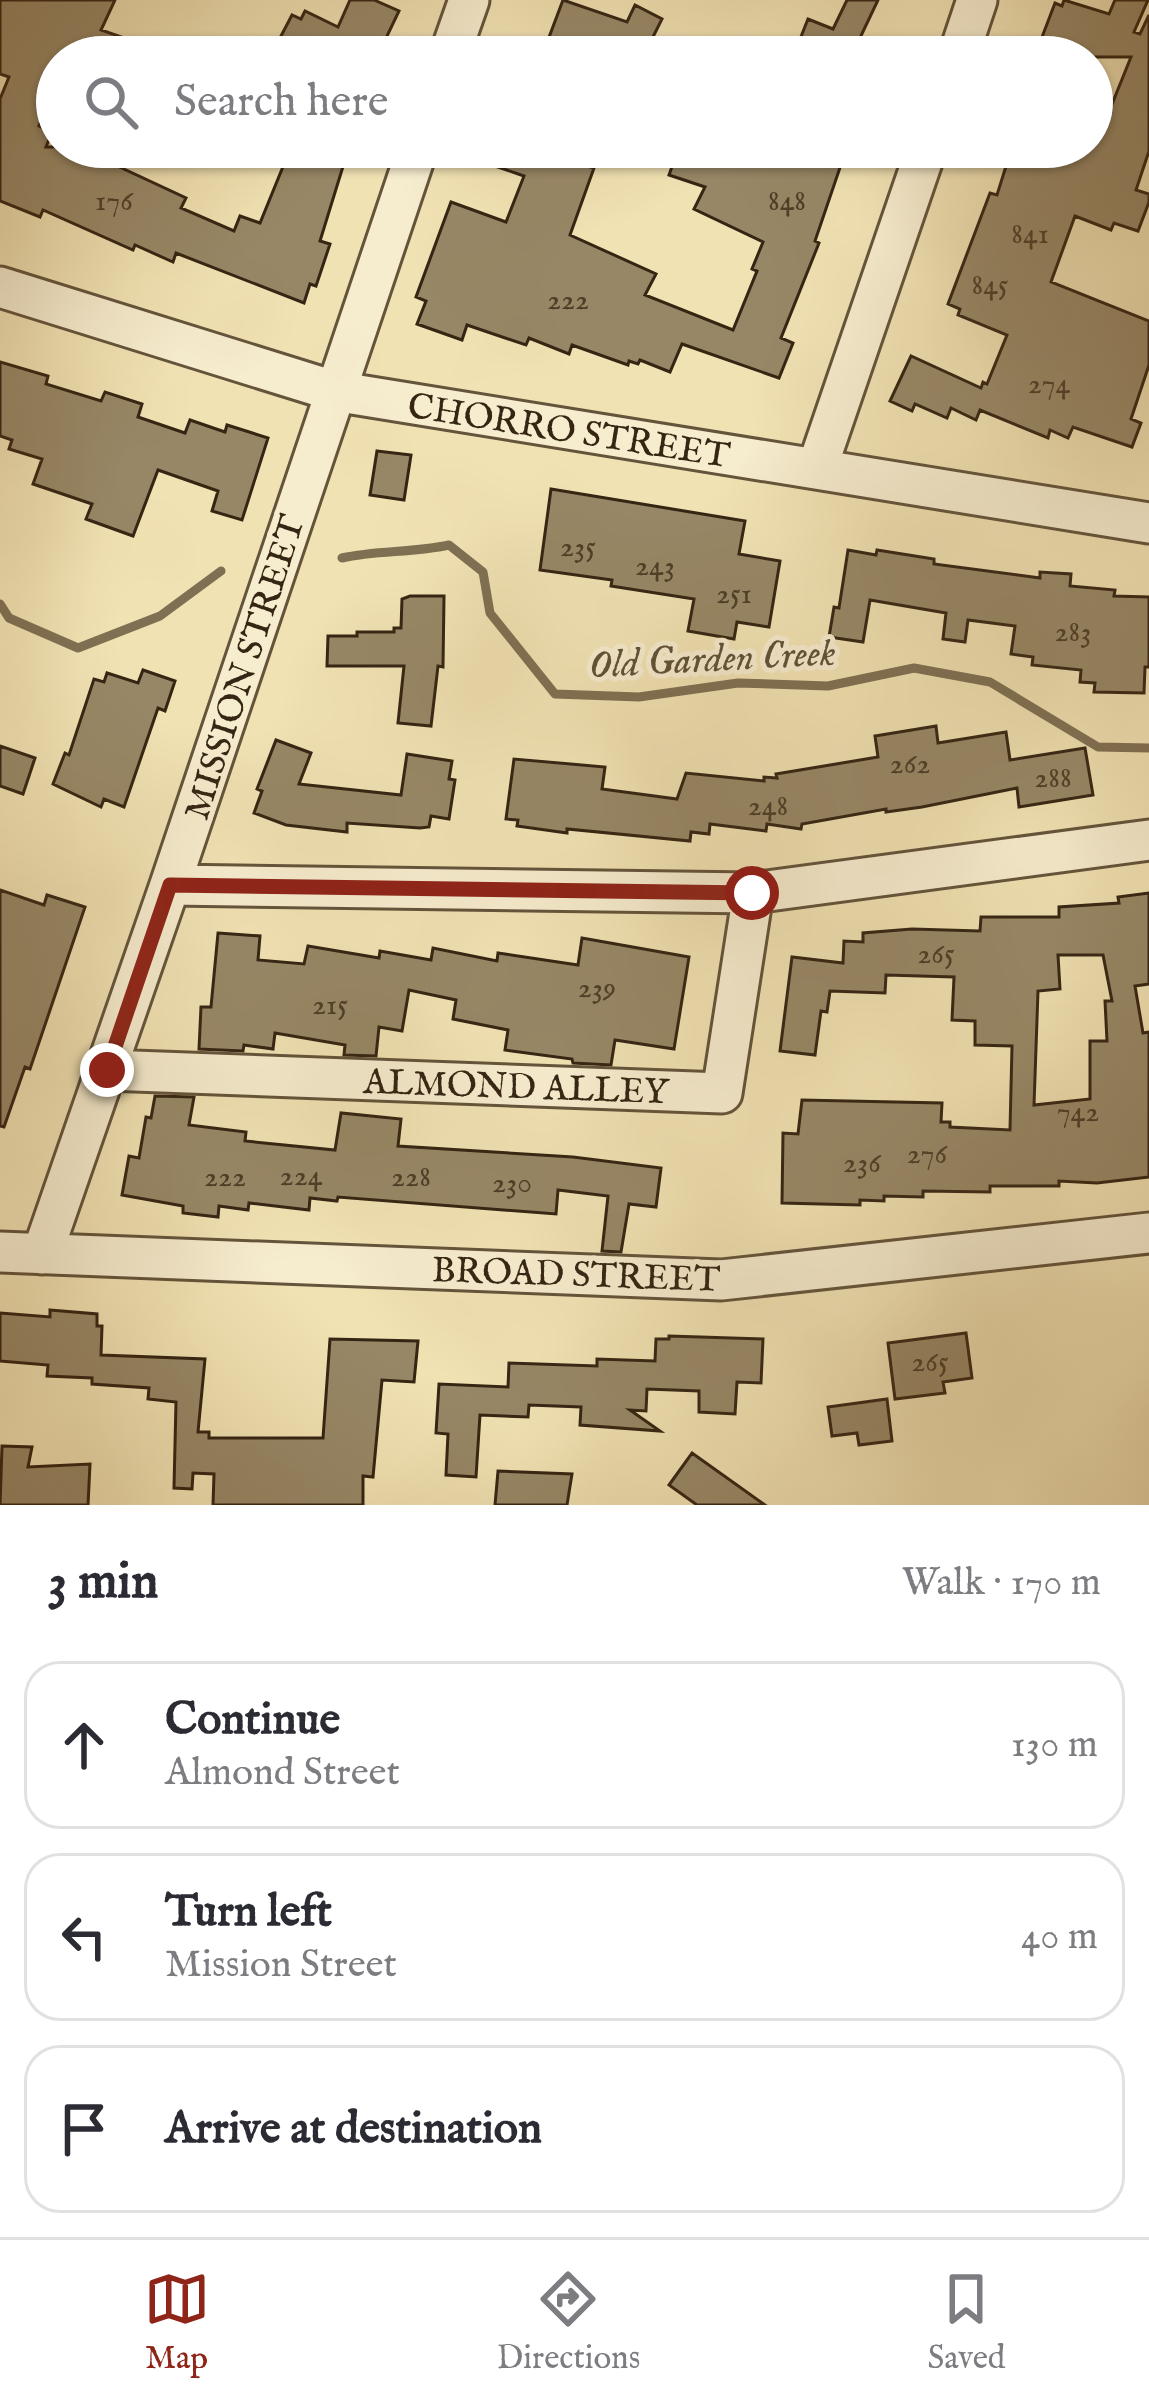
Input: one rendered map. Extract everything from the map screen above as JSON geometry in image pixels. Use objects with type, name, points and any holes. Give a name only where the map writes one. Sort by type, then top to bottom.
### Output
[{"type":"street","points":[[456,36],[469,0]]},
{"type":"street","points":[[965,36],[977,0]]},
{"type":"street","name":"MISSION STREET","points":[[42,1253],[411,168]]},
{"type":"street","points":[[817,468],[920,168]]},
{"type":"street","name":"CHORRO STREET","points":[[0,287],[334,391],[1149,523]]},
{"type":"street","points":[[170,885],[752,893],[1149,840]]},
{"type":"street","name":"ALMOND ALLEY","points":[[107,1070],[722,1093],[752,893]]},
{"type":"street","name":"BROAD STREET","points":[[0,1252],[721,1280],[1149,1233]]},
{"type":"building","points":[[0,0],[115,0],[101,30],[118,36],[36,36],[36,168],[122,168],[186,198],[181,208],[234,231],[240,216],[260,223],[282,168],[343,168],[320,241],[330,244],[316,286],[310,284],[304,303],[176,253],[173,262],[135,245],[133,250],[43,210],[40,217],[0,201],[0,99],[9,77],[0,74]]},
{"type":"building","points":[[350,0],[374,0],[399,11],[387,36],[281,36],[292,15],[301,19],[305,11],[338,27]]},
{"type":"building","points":[[563,0],[627,22],[635,5],[662,19],[654,36],[550,36]]},
{"type":"building","points":[[847,0],[878,0],[861,36],[801,36],[808,19],[833,29]]},
{"type":"building","points":[[1064,0],[1109,14],[1115,0],[1148,0],[1134,32],[1140,34],[1149,15],[1149,151],[1136,190],[1149,194],[1149,202],[1138,231],[1114,223],[1111,230],[1075,216],[1051,282],[1149,321],[1149,365],[1131,419],[1141,423],[1132,447],[1073,427],[1068,438],[1050,430],[1048,438],[980,410],[976,420],[951,408],[947,418],[915,404],[912,411],[890,401],[911,356],[981,388],[983,382],[987,384],[1007,335],[958,315],[960,309],[948,304],[990,193],[997,195],[1005,168],[1113,168],[1113,102],[1131,57],[1113,57],[1113,36],[1042,36],[1055,3],[1062,6]]},
{"type":"building","points":[[501,168],[594,168],[570,235],[656,274],[645,295],[733,330],[757,271],[752,269],[763,242],[694,209],[705,187],[669,175],[672,168],[840,168],[815,241],[819,243],[781,338],[793,343],[779,378],[682,344],[670,372],[640,360],[628,365],[572,345],[569,354],[529,338],[526,345],[467,325],[462,340],[417,324],[426,301],[416,297],[451,202],[506,222],[524,176]]},
{"type":"building","points":[[0,362],[48,376],[46,384],[101,401],[105,392],[142,404],[138,417],[185,433],[190,420],[225,432],[227,425],[268,438],[242,520],[212,511],[218,491],[158,470],[133,536],[86,519],[92,504],[33,484],[42,459],[9,449],[12,440],[0,436]]},
{"type":"building","points":[[377,451],[411,455],[404,500],[370,495]]},
{"type":"building","points":[[551,489],[745,521],[739,554],[780,561],[769,627],[737,622],[734,639],[688,631],[694,599],[540,570]]},
{"type":"building","points":[[848,550],[876,555],[877,550],[934,559],[934,564],[1040,578],[1040,572],[1071,574],[1070,586],[1115,590],[1114,596],[1149,597],[1149,667],[1145,667],[1144,693],[1094,692],[1095,683],[1080,682],[1081,670],[1032,665],[1033,657],[1011,654],[1015,626],[968,620],[965,642],[943,639],[946,613],[870,600],[863,642],[829,637]]},
{"type":"building","points":[[444,596],[443,667],[438,666],[431,726],[398,723],[404,666],[327,666],[328,636],[394,632],[401,628],[402,599]]},
{"type":"building","points":[[143,670],[175,681],[165,711],[158,708],[124,807],[104,799],[101,807],[53,784],[65,753],[69,755],[94,679],[104,682],[107,673],[138,683]]},
{"type":"building","points":[[936,726],[938,743],[1006,732],[1010,760],[1085,748],[1093,795],[1019,807],[1017,788],[802,824],[801,829],[767,824],[766,831],[710,824],[709,834],[691,832],[690,841],[567,829],[567,833],[517,826],[518,820],[506,819],[514,759],[605,767],[602,789],[677,799],[686,773],[764,781],[764,777],[777,778],[776,774],[878,757],[875,736]]},
{"type":"building","points":[[276,740],[311,753],[299,784],[401,795],[407,754],[452,761],[449,779],[455,780],[449,819],[431,816],[429,827],[420,828],[347,823],[347,832],[286,825],[254,813],[262,791],[257,789]]},
{"type":"building","points":[[0,746],[35,758],[23,794],[0,786]]},
{"type":"building","points":[[0,890],[44,905],[47,895],[85,907],[30,1069],[25,1067],[4,1127],[0,1126]]},
{"type":"building","points":[[1149,893],[1149,984],[1135,986],[1143,1033],[1149,1032],[1149,1177],[1097,1183],[1059,1181],[1059,1186],[990,1186],[990,1192],[923,1191],[923,1197],[884,1196],[884,1201],[860,1200],[860,1205],[782,1203],[783,1133],[798,1134],[802,1100],[942,1103],[941,1122],[950,1122],[950,1127],[1010,1130],[1012,1046],[975,1045],[975,1021],[952,1020],[954,977],[886,975],[885,993],[830,991],[827,1012],[821,1011],[815,1055],[780,1051],[792,957],[843,963],[844,941],[863,942],[863,933],[980,931],[981,917],[1059,917],[1059,907],[1119,903],[1118,897]],"holes":[[[1058,955],[1103,955],[1112,1001],[1105,1001],[1107,1041],[1090,1041],[1090,1099],[1034,1105],[1038,991],[1060,989]]]},
{"type":"building","points":[[218,933],[260,936],[258,960],[304,964],[308,946],[379,958],[380,951],[431,960],[433,948],[497,961],[498,953],[578,965],[582,938],[689,957],[674,1049],[615,1040],[611,1065],[505,1050],[508,1030],[453,1019],[456,1000],[409,990],[402,1031],[379,1027],[376,1056],[344,1055],[345,1045],[275,1033],[273,1049],[244,1045],[243,1051],[199,1049],[201,1007],[211,1007]]},
{"type":"building","points":[[155,1096],[194,1097],[189,1125],[246,1132],[245,1141],[335,1150],[341,1113],[401,1119],[398,1146],[573,1157],[661,1168],[656,1207],[629,1204],[621,1252],[602,1251],[608,1196],[558,1190],[556,1214],[338,1197],[337,1201],[310,1198],[309,1210],[249,1203],[248,1210],[219,1206],[218,1217],[183,1213],[183,1206],[122,1195],[129,1156],[139,1158]]},
{"type":"building","points":[[50,1310],[97,1314],[97,1326],[102,1326],[101,1355],[205,1359],[198,1432],[209,1432],[209,1438],[323,1438],[330,1339],[418,1341],[414,1382],[382,1380],[373,1477],[363,1476],[363,1505],[213,1505],[214,1474],[193,1473],[192,1489],[174,1488],[176,1402],[148,1399],[149,1388],[47,1376],[48,1365],[0,1361],[0,1313],[50,1317]]},
{"type":"building","points":[[966,1333],[972,1378],[943,1382],[945,1393],[895,1399],[888,1343]]},
{"type":"building","points":[[656,1339],[763,1339],[761,1383],[737,1382],[735,1414],[699,1412],[699,1391],[647,1389],[646,1411],[630,1410],[660,1431],[580,1425],[581,1407],[529,1405],[528,1417],[480,1415],[476,1477],[446,1475],[448,1434],[436,1433],[439,1384],[508,1387],[509,1363],[597,1366],[597,1359],[655,1361]]},
{"type":"building","points":[[887,1399],[892,1441],[859,1445],[857,1433],[832,1436],[828,1407]]},
{"type":"building","points":[[2,1446],[32,1447],[28,1467],[90,1464],[88,1505],[0,1505]]},
{"type":"building","points":[[692,1453],[765,1505],[697,1505],[669,1485]]},
{"type":"building","points":[[498,1471],[572,1474],[567,1505],[495,1505]]},
{"type":"waterway","name":"Old Garden Creek","points":[[342,558],[449,545],[483,572],[490,613],[555,694],[639,697],[738,683],[828,686],[914,668],[990,682],[1098,747],[1149,748]]},
{"type":"waterway","name":"Old Garden Creek","points":[[0,604],[9,618],[78,648],[160,616],[221,571]]},
{"type":"route","points":[[107,1070],[170,885],[752,893]]}]
